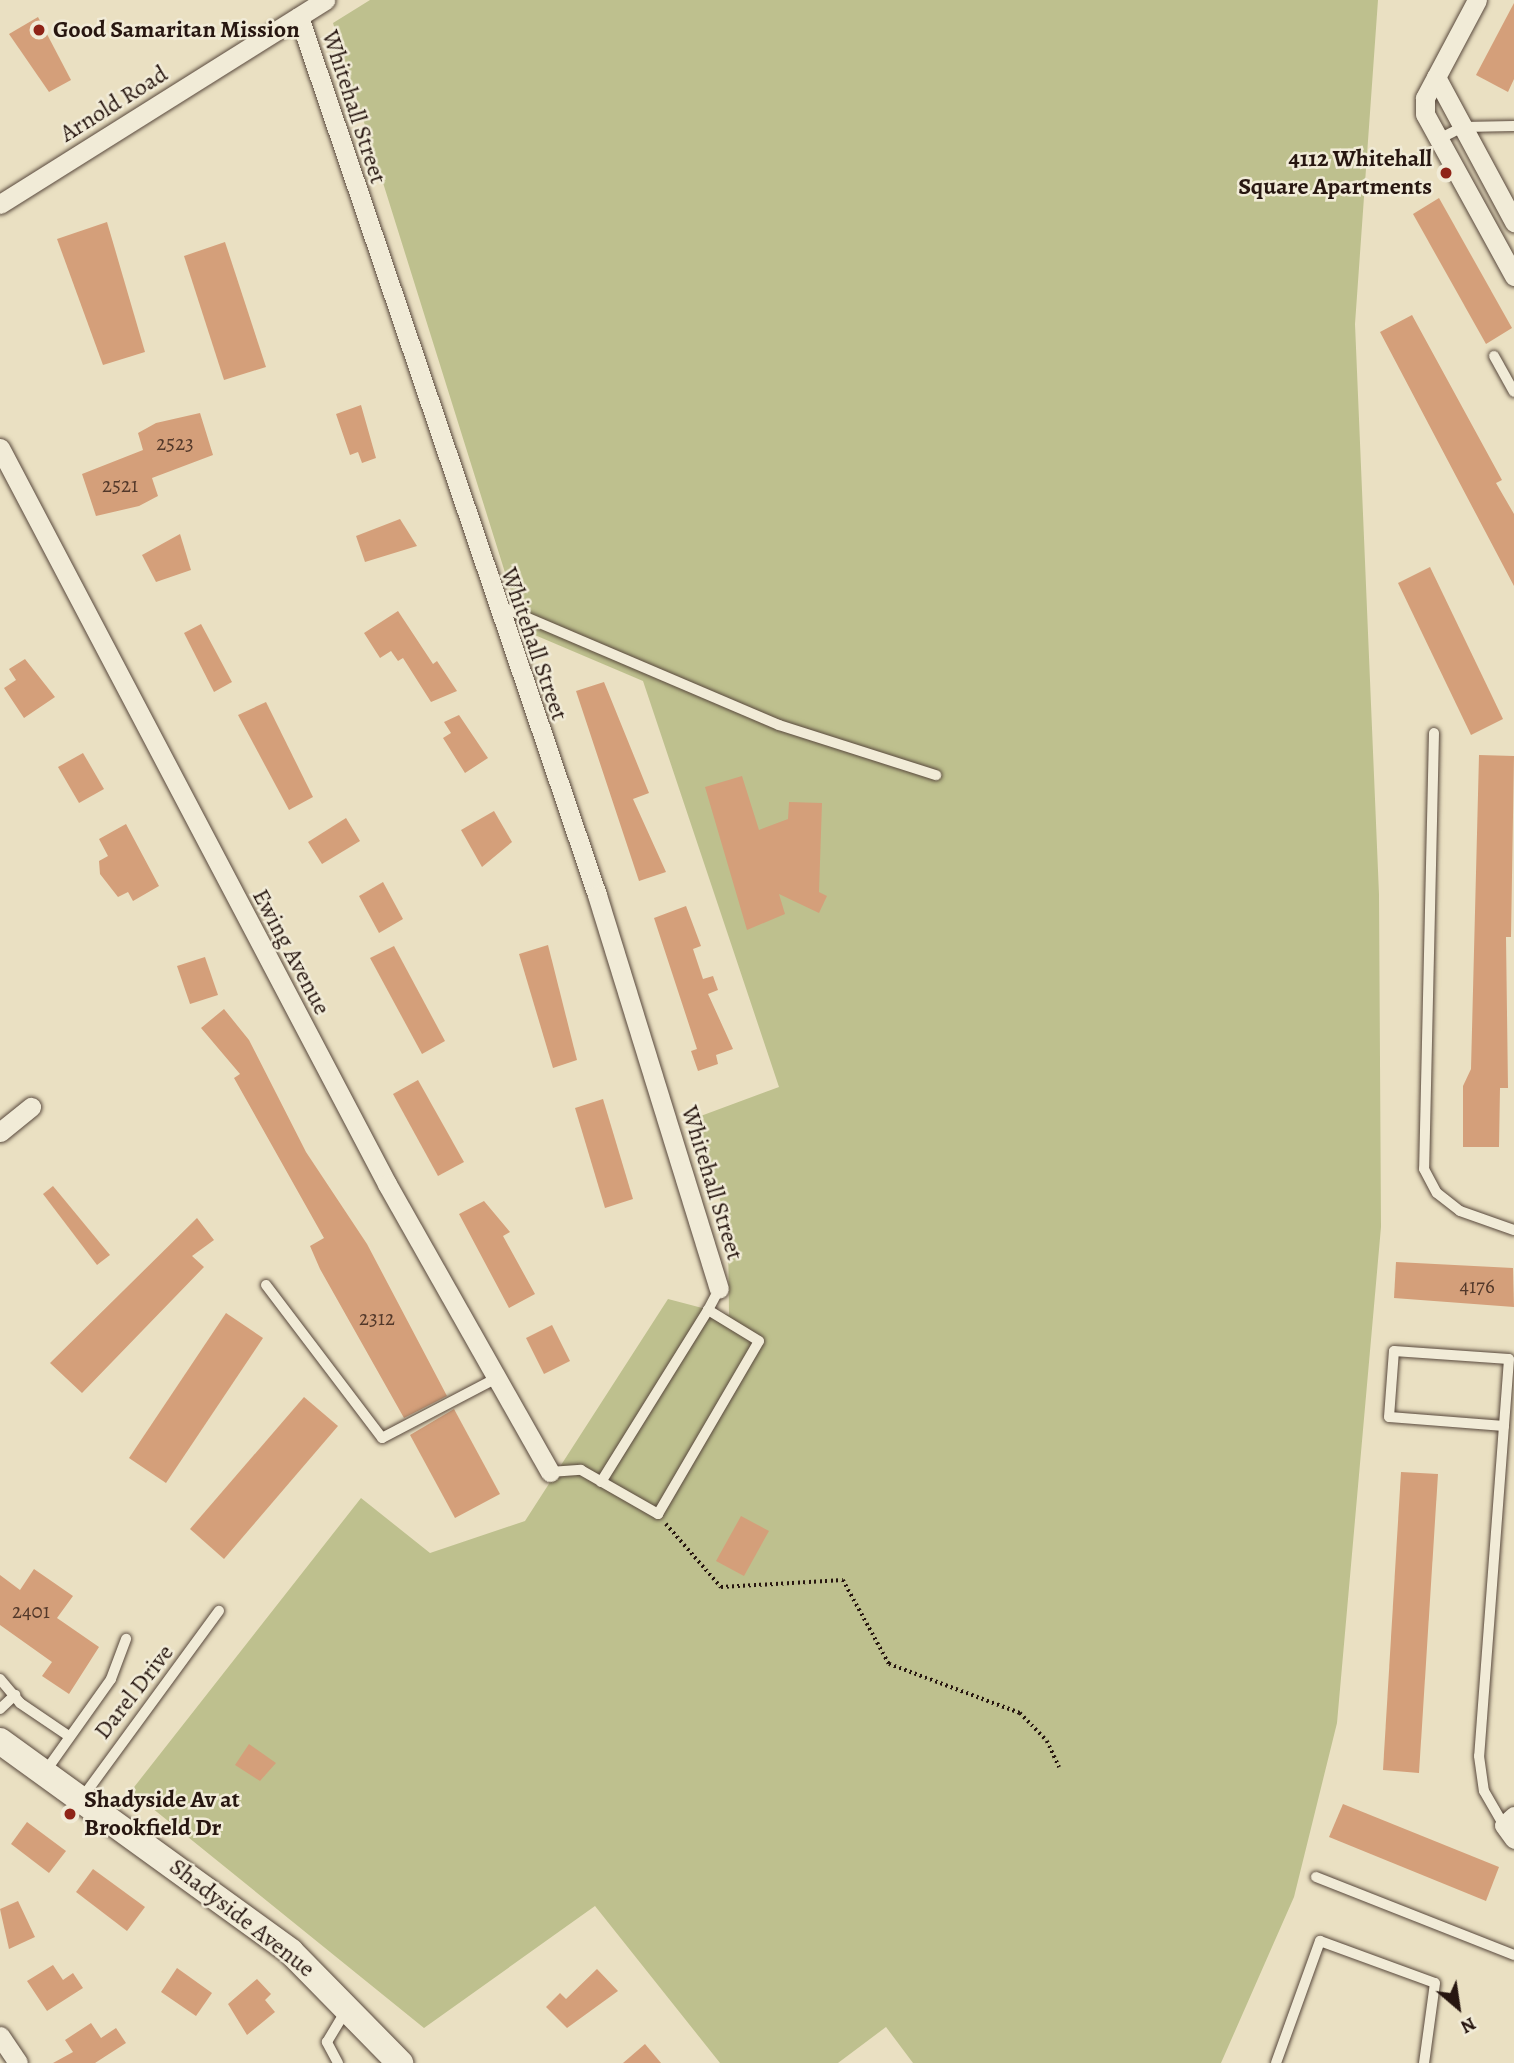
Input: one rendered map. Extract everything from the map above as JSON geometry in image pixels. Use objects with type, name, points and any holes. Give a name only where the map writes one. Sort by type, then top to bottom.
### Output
[{"type":"street","name":"Arnold Road","points":[[0,204],[325,0]]},
{"type":"street","points":[[1477,0],[1436,78],[1425,114],[1514,276]]},
{"type":"street","name":"Whitehall Street","points":[[299,17],[493,603],[597,895],[719,1289]]},
{"type":"street","points":[[1436,78],[1514,222]]},
{"type":"street","name":"Ewing Avenue","points":[[0,448],[292,1006],[550,1472]]},
{"type":"street","points":[[0,1132],[31,1107]]},
{"type":"street","name":"Shadyside Avenue","points":[[0,1741],[291,1952],[348,2007],[400,2063]]},
{"type":"street","points":[[0,2036],[18,2063]]},
{"type":"lane","points":[[1439,139],[1463,127],[1514,126]]},
{"type":"lane","points":[[1494,356],[1514,391]]},
{"type":"lane","points":[[493,603],[779,724],[936,775]]},
{"type":"lane","points":[[1434,733],[1424,1169],[1437,1193],[1460,1211],[1514,1230]]},
{"type":"lane","points":[[266,1285],[382,1438],[497,1378]]},
{"type":"lane","points":[[601,1482],[719,1289]]},
{"type":"lane","points":[[550,1472],[581,1470],[658,1514],[759,1341],[708,1310]]},
{"type":"lane","points":[[1504,1426],[1389,1417],[1394,1351],[1509,1359],[1504,1426],[1479,1756],[1484,1791],[1511,1827]]},
{"type":"lane","name":"Darel Drive","points":[[82,1799],[219,1611]]},
{"type":"lane","points":[[45,1773],[111,1679],[126,1639]]},
{"type":"lane","points":[[0,1679],[15,1695],[70,1737]]},
{"type":"lane","points":[[0,1709],[15,1695]]},
{"type":"lane","points":[[1316,1877],[1514,1955]]},
{"type":"lane","points":[[1276,2063],[1320,1941],[1435,1983],[1424,2063]]},
{"type":"lane","points":[[338,2063],[327,2042],[348,2007]]},
{"type":"path","points":[[658,1514],[721,1587],[843,1580],[890,1664],[1020,1713],[1047,1741],[1059,1767]]},
{"type":"green space","points":[[370,0],[1378,0],[1355,324],[1379,894],[1381,1227],[1337,1723],[1294,1897],[1221,2063],[913,2063],[886,2027],[838,2063],[720,2063],[595,1906],[424,2028],[131,1791],[361,1498],[430,1553],[525,1521],[668,1299],[729,1315],[728,1230],[698,1117],[779,1087],[643,681],[523,630],[333,23]]},
{"type":"building","points":[[1514,3],[1514,79],[1508,92],[1476,75]]},
{"type":"building","points":[[38,17],[71,80],[49,92],[9,34]]},
{"type":"building","points":[[1439,198],[1512,328],[1486,344],[1413,214]]},
{"type":"building","points":[[107,222],[145,352],[103,365],[57,239]]},
{"type":"building","points":[[225,242],[266,367],[224,380],[184,256]]},
{"type":"building","points":[[1412,315],[1502,480],[1496,483],[1514,514],[1514,586],[1380,332]]},
{"type":"building","points":[[361,405],[376,458],[362,463],[358,452],[350,455],[336,414]]},
{"type":"building","points":[[200,413],[213,455],[152,478],[158,496],[139,506],[96,516],[82,474],[143,450],[138,433],[156,423]]},
{"type":"building","points":[[400,519],[417,546],[365,562],[356,536]]},
{"type":"building","points":[[180,534],[191,570],[156,582],[142,555]]},
{"type":"building","points":[[1430,567],[1503,719],[1471,735],[1398,583]]},
{"type":"building","points":[[398,611],[433,664],[437,661],[457,691],[431,702],[403,658],[398,661],[391,651],[380,658],[364,633]]},
{"type":"building","points":[[201,624],[232,682],[214,692],[184,633]]},
{"type":"building","points":[[25,659],[55,697],[24,718],[4,688],[16,680],[9,669]]},
{"type":"building","points":[[604,682],[649,793],[633,799],[666,872],[639,881],[576,691]]},
{"type":"building","points":[[266,702],[313,797],[289,810],[238,715]]},
{"type":"building","points":[[459,715],[488,758],[465,773],[443,738],[451,733],[444,722]]},
{"type":"building","points":[[83,753],[104,789],[79,803],[58,767]]},
{"type":"building","points":[[1479,755],[1514,756],[1511,937],[1506,937],[1508,1088],[1500,1088],[1499,1147],[1463,1147],[1463,1086],[1471,1069]]},
{"type":"building","points":[[742,776],[759,830],[788,819],[789,802],[822,803],[819,892],[827,896],[819,913],[779,894],[785,914],[747,930],[705,787]]},
{"type":"building","points":[[494,811],[512,842],[482,867],[461,830]]},
{"type":"building","points":[[346,818],[360,841],[322,864],[308,842]]},
{"type":"building","points":[[126,824],[159,886],[133,901],[128,892],[118,897],[100,874],[99,861],[108,856],[99,839]]},
{"type":"building","points":[[383,882],[403,919],[379,933],[359,896]]},
{"type":"building","points":[[686,906],[701,946],[693,949],[703,979],[713,976],[718,990],[708,994],[733,1049],[716,1055],[718,1064],[698,1071],[691,1051],[697,1049],[654,918]]},
{"type":"building","points":[[548,945],[577,1060],[553,1068],[519,954]]},
{"type":"building","points":[[394,946],[445,1041],[422,1054],[370,958]]},
{"type":"building","points":[[205,957],[218,995],[190,1004],[177,966]]},
{"type":"building","points":[[224,1009],[249,1040],[306,1152],[367,1244],[447,1396],[404,1418],[320,1269],[310,1246],[324,1238],[234,1078],[240,1074],[201,1028]]},
{"type":"building","points":[[418,1080],[464,1162],[438,1176],[393,1094]]},
{"type":"building","points":[[603,1099],[633,1199],[605,1208],[575,1108]]},
{"type":"building","points":[[53,1186],[110,1255],[97,1265],[43,1194]]},
{"type":"building","points":[[484,1201],[510,1232],[503,1236],[535,1294],[509,1308],[459,1214]]},
{"type":"building","points":[[197,1218],[214,1240],[192,1256],[204,1267],[82,1393],[50,1363]]},
{"type":"building","points":[[1396,1262],[1513,1268],[1514,1307],[1394,1298]]},
{"type":"building","points":[[226,1313],[263,1338],[166,1483],[129,1458]]},
{"type":"building","points":[[552,1325],[570,1361],[544,1374],[526,1338]]},
{"type":"building","points":[[304,1397],[338,1426],[224,1559],[190,1529]]},
{"type":"building","points":[[454,1409],[500,1494],[455,1518],[410,1435]]},
{"type":"building","points":[[1401,1472],[1438,1474],[1419,1773],[1383,1770]]},
{"type":"building","points":[[741,1516],[769,1531],[744,1576],[716,1561]]},
{"type":"building","points":[[34,1569],[73,1596],[57,1618],[99,1647],[69,1694],[42,1676],[52,1662],[0,1625],[0,1575],[20,1590]]},
{"type":"building","points":[[249,1744],[276,1763],[260,1781],[235,1765]]},
{"type":"building","points":[[1343,1804],[1499,1867],[1486,1901],[1329,1837]]},
{"type":"building","points":[[27,1822],[66,1851],[49,1873],[11,1844]]},
{"type":"building","points":[[93,1869],[145,1907],[127,1931],[76,1892]]},
{"type":"building","points":[[18,1901],[35,1937],[9,1949],[0,1909]]},
{"type":"building","points":[[53,1965],[63,1980],[73,1973],[83,1988],[47,2011],[27,1981]]},
{"type":"building","points":[[177,1968],[212,1993],[196,2016],[161,1992]]},
{"type":"building","points":[[597,1969],[618,1991],[567,2028],[546,2007],[560,1993],[566,1999]]},
{"type":"building","points":[[257,1979],[271,1994],[265,2000],[275,2012],[247,2035],[228,2004]]},
{"type":"building","points":[[91,2023],[101,2038],[116,2028],[126,2043],[95,2063],[53,2063],[73,2052],[65,2040]]},
{"type":"building","points":[[645,2044],[661,2063],[623,2063]]},
{"type":"place","name":"Good Samaritan Mission","points":[[39,30]]},
{"type":"place","name":"4112 Whitehall Square Apartments","points":[[1446,173]]},
{"type":"place","name":"Shadyside Av at Brookfield Dr","points":[[70,1814]]}]
